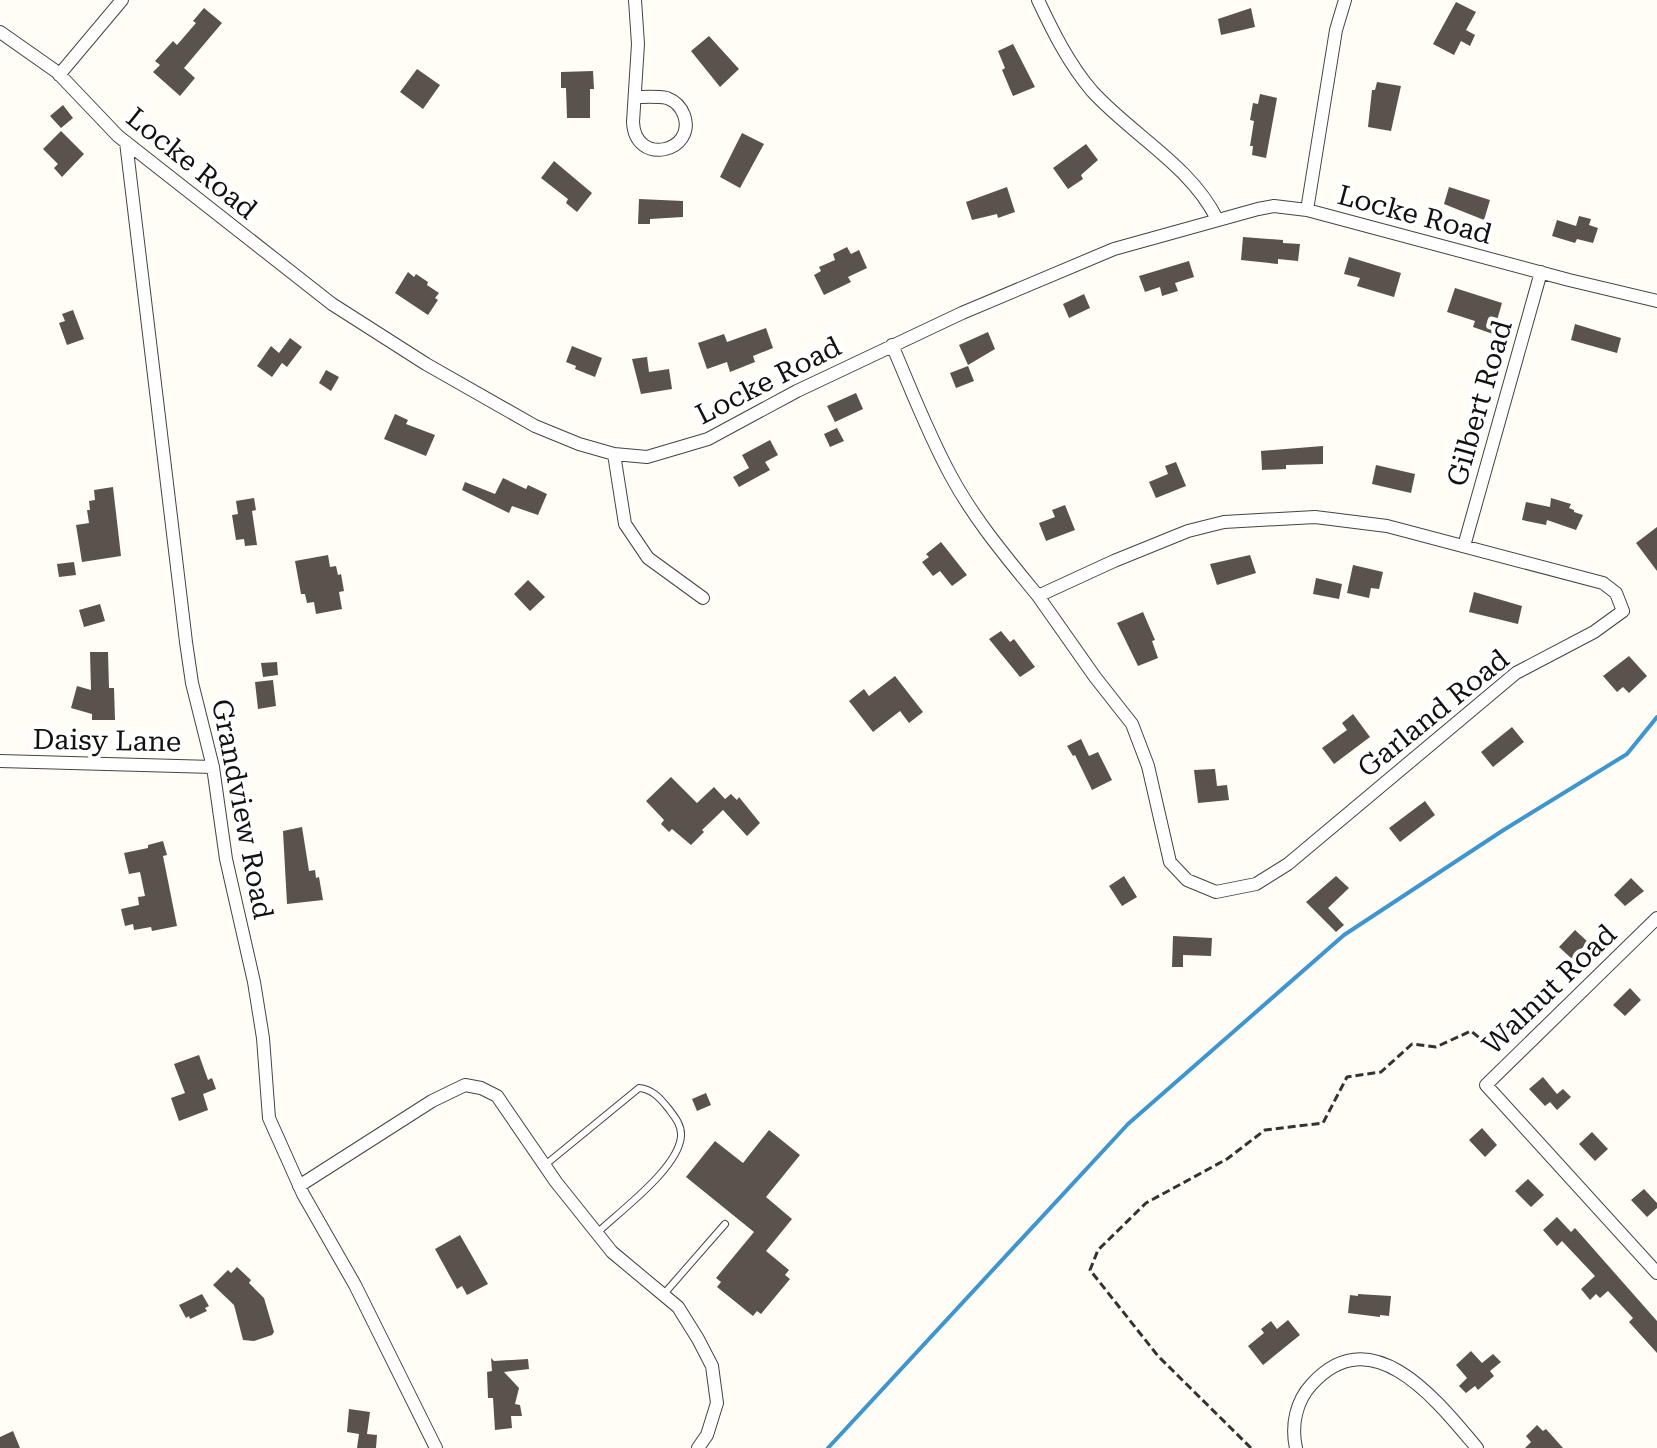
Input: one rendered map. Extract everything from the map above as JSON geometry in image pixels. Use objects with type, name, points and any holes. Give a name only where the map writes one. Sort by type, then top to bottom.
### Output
[{"type":"street","points":[[59,75],[122,0]]},
{"type":"street","points":[[635,0],[638,44],[633,127],[639,141],[656,150],[670,148],[678,142],[685,124],[677,104],[663,98],[635,97]]},
{"type":"street","points":[[1038,0],[1072,64],[1091,89],[1191,180],[1206,198],[1217,219]]},
{"type":"street","points":[[1307,210],[1336,30],[1345,0]]},
{"type":"street","name":"Locke Road","points":[[1,37],[59,75],[126,142],[243,236],[345,312],[426,364],[535,426],[614,454],[647,457],[708,439],[892,345],[1114,249],[1274,206],[1307,210],[1657,301]]},
{"type":"street","name":"Grandview Road","points":[[126,142],[192,683],[213,767],[226,859],[254,982],[263,1038],[269,1118],[299,1186],[355,1285],[436,1448]]},
{"type":"street","name":"Gilbert Road","points":[[1464,546],[1541,272]]},
{"type":"street","name":"Garland Road","points":[[892,345],[952,478],[996,545],[1038,596],[1132,724],[1148,766],[1170,862],[1187,880],[1216,892],[1256,884],[1288,864],[1516,673],[1594,632],[1623,611],[1616,593],[1603,583],[1387,526],[1315,517],[1224,522],[1188,531],[1038,596]]},
{"type":"street","points":[[614,454],[625,524],[648,558],[703,598]]},
{"type":"street","name":"Daisy Lane","points":[[0,761],[213,767]]},
{"type":"street","name":"Walnut Road","points":[[1657,918],[1486,1085],[1657,1273]]},
{"type":"street","points":[[299,1186],[432,1101],[465,1085],[497,1096],[612,1252],[678,1307],[712,1366],[717,1403],[707,1435],[698,1448]]},
{"type":"street","points":[[1296,1448],[1294,1420],[1308,1388],[1334,1367],[1368,1361],[1390,1366],[1411,1377],[1448,1413],[1477,1448]]},
{"type":"lane","points":[[545,1165],[639,1088],[647,1089],[678,1121],[681,1136],[672,1162],[597,1233]]},
{"type":"lane","points":[[663,1295],[725,1224]]},
{"type":"path","points":[[1251,1448],[1158,1356],[1090,1270],[1098,1250],[1146,1203],[1227,1159],[1265,1130],[1323,1123],[1347,1077],[1381,1072],[1412,1044],[1436,1047],[1471,1031],[1509,1062]]},
{"type":"building","points":[[1456,2],[1476,12],[1466,30],[1475,35],[1470,46],[1461,41],[1454,55],[1433,44]]},
{"type":"building","points":[[204,8],[222,23],[184,68],[195,78],[180,96],[153,72],[160,65],[155,61],[173,41],[177,45]]},
{"type":"building","points":[[1251,8],[1255,27],[1221,35],[1218,19]]},
{"type":"building","points":[[709,36],[739,69],[720,87],[691,51]]},
{"type":"building","points":[[1013,44],[1035,87],[1013,96],[998,51]]},
{"type":"building","points":[[417,69],[440,85],[423,109],[400,92]]},
{"type":"building","points":[[593,71],[590,118],[567,118],[566,88],[561,88],[561,72]]},
{"type":"building","points":[[1377,82],[1401,86],[1391,131],[1368,127],[1372,90],[1375,90]]},
{"type":"building","points":[[1260,94],[1277,98],[1266,158],[1252,155],[1253,146],[1250,146],[1253,103],[1258,104]]},
{"type":"building","points":[[63,105],[73,118],[61,128],[50,116]]},
{"type":"building","points":[[61,131],[84,154],[62,177],[54,168],[58,164],[43,149]]},
{"type":"building","points":[[742,133],[764,144],[740,188],[720,177]]},
{"type":"building","points":[[1086,144],[1098,160],[1081,175],[1083,179],[1068,189],[1053,168]]},
{"type":"building","points":[[554,161],[592,193],[577,212],[566,203],[568,199],[541,178]]},
{"type":"building","points":[[1007,187],[1015,212],[998,218],[997,214],[972,220],[966,202]]},
{"type":"building","points":[[1449,187],[1490,200],[1484,220],[1444,204]]},
{"type":"building","points":[[639,199],[683,201],[683,217],[650,219],[650,224],[638,224]]},
{"type":"building","points":[[1579,216],[1591,219],[1589,225],[1598,228],[1593,243],[1577,239],[1575,243],[1552,236],[1557,220],[1576,226]]},
{"type":"building","points":[[1243,237],[1300,244],[1298,261],[1278,259],[1278,264],[1241,260]]},
{"type":"building","points":[[847,247],[851,254],[859,250],[867,268],[848,277],[851,282],[824,295],[814,275],[821,271],[819,267],[835,260],[833,254]]},
{"type":"building","points":[[1349,257],[1401,273],[1394,297],[1357,286],[1360,278],[1344,274]]},
{"type":"building","points":[[1189,261],[1194,277],[1175,283],[1178,291],[1162,296],[1160,287],[1145,292],[1139,276]]},
{"type":"building","points":[[408,272],[428,282],[427,285],[439,293],[428,315],[395,293]]},
{"type":"building","points":[[1455,288],[1502,303],[1493,334],[1473,327],[1475,321],[1447,312]]},
{"type":"building","points":[[1084,294],[1090,308],[1069,318],[1063,304]]},
{"type":"building","points":[[73,310],[84,339],[67,345],[59,323],[65,321],[62,314]]},
{"type":"building","points":[[1575,324],[1621,338],[1617,353],[1571,340]]},
{"type":"building","points":[[766,328],[773,348],[753,356],[755,362],[730,372],[727,362],[707,369],[698,343],[724,334],[727,342]]},
{"type":"building","points":[[988,332],[995,349],[968,365],[959,345]]},
{"type":"building","points":[[290,338],[302,347],[287,367],[282,363],[272,377],[257,366],[271,346],[279,353]]},
{"type":"building","points":[[572,346],[602,358],[595,377],[566,362]]},
{"type":"building","points":[[647,357],[649,372],[669,369],[672,389],[641,394],[632,359]]},
{"type":"building","points":[[968,366],[974,381],[956,388],[950,373]]},
{"type":"building","points":[[326,370],[339,377],[331,391],[319,383]]},
{"type":"building","points":[[856,393],[863,409],[835,422],[827,406]]},
{"type":"building","points":[[395,414],[408,420],[406,424],[435,435],[426,456],[384,439]]},
{"type":"building","points":[[837,428],[844,441],[830,447],[824,434]]},
{"type":"building","points":[[770,440],[778,455],[765,462],[770,470],[739,487],[733,477],[749,468],[742,455]]},
{"type":"building","points":[[1323,446],[1323,464],[1286,465],[1286,469],[1262,470],[1261,451]]},
{"type":"building","points":[[1176,462],[1186,486],[1156,498],[1149,482],[1168,474],[1165,466]]},
{"type":"building","points":[[1376,465],[1415,474],[1411,493],[1372,484]]},
{"type":"building","points":[[503,478],[526,489],[528,485],[547,494],[538,515],[512,506],[509,513],[462,490],[465,482],[495,494]]},
{"type":"building","points":[[113,487],[121,556],[82,562],[76,525],[89,523],[87,510],[90,510],[89,501],[95,500],[94,490]]},
{"type":"building","points":[[254,498],[256,510],[252,511],[257,545],[245,546],[244,539],[236,540],[232,515],[238,514],[236,501]]},
{"type":"building","points":[[1551,498],[1571,504],[1569,508],[1583,515],[1576,530],[1547,520],[1546,525],[1522,520],[1526,502],[1550,507]]},
{"type":"building","points":[[1065,505],[1075,530],[1046,541],[1039,523],[1055,517],[1052,510]]},
{"type":"building","points":[[1657,527],[1657,571],[1636,543]]},
{"type":"building","points":[[941,542],[967,575],[952,586],[940,571],[933,576],[922,562],[929,557],[926,554]]},
{"type":"building","points":[[328,555],[330,567],[336,566],[338,575],[341,574],[344,591],[339,592],[342,609],[316,614],[314,602],[307,603],[305,594],[301,594],[295,561]]},
{"type":"building","points":[[1250,555],[1256,573],[1217,585],[1210,564]]},
{"type":"building","points":[[74,562],[76,575],[59,577],[57,564]]},
{"type":"building","points":[[1353,565],[1383,572],[1379,589],[1371,588],[1369,598],[1347,593]]},
{"type":"building","points":[[1316,578],[1342,584],[1339,599],[1313,594]]},
{"type":"building","points":[[528,580],[545,597],[530,611],[514,594]]},
{"type":"building","points":[[1474,592],[1522,606],[1518,624],[1469,612]]},
{"type":"building","points":[[100,604],[105,621],[84,627],[79,610]]},
{"type":"building","points":[[1143,612],[1155,640],[1152,641],[1158,658],[1138,666],[1117,623]]},
{"type":"building","points":[[1001,631],[1010,642],[1014,639],[1035,667],[1020,677],[989,639]]},
{"type":"building","points":[[90,652],[108,652],[109,688],[114,688],[115,720],[92,720],[92,714],[71,708],[77,686],[91,690]]},
{"type":"building","points":[[1629,656],[1647,676],[1629,693],[1623,687],[1617,692],[1603,676]]},
{"type":"building","points":[[277,662],[278,675],[263,677],[261,663]]},
{"type":"building","points":[[895,676],[923,712],[909,723],[900,711],[873,732],[849,701],[864,689],[869,696]]},
{"type":"building","points":[[273,680],[276,706],[258,709],[255,682]]},
{"type":"building","points":[[1353,714],[1370,737],[1334,764],[1322,748],[1347,730],[1342,723]]},
{"type":"building","points":[[1512,727],[1524,742],[1493,767],[1481,752]]},
{"type":"building","points":[[1081,739],[1089,756],[1098,752],[1112,780],[1092,790],[1075,755],[1067,746]]},
{"type":"building","points":[[1215,769],[1217,786],[1227,785],[1229,800],[1198,803],[1194,770]]},
{"type":"building","points":[[671,777],[697,803],[714,787],[725,799],[731,794],[737,800],[739,797],[760,823],[747,836],[723,810],[691,845],[672,829],[669,832],[661,824],[664,820],[646,801]]},
{"type":"building","points":[[1425,801],[1435,815],[1400,842],[1389,828]]},
{"type":"building","points":[[302,827],[309,871],[315,870],[316,878],[319,877],[323,900],[287,904],[283,831]]},
{"type":"building","points":[[163,841],[167,855],[163,856],[177,926],[152,931],[151,927],[134,930],[133,924],[125,926],[121,909],[139,905],[138,897],[145,896],[140,872],[129,874],[124,853]]},
{"type":"building","points":[[1124,876],[1137,897],[1122,906],[1109,886]]},
{"type":"building","points":[[1336,876],[1349,888],[1328,908],[1344,925],[1336,932],[1306,902]]},
{"type":"building","points":[[1631,878],[1644,891],[1625,906],[1614,895]]},
{"type":"building","points":[[1575,930],[1588,942],[1572,959],[1559,947]]},
{"type":"building","points":[[1173,936],[1212,938],[1211,956],[1183,955],[1183,967],[1172,967]]},
{"type":"building","points":[[1630,988],[1641,1000],[1625,1016],[1613,1005]]},
{"type":"building","points":[[199,1055],[208,1080],[212,1078],[216,1089],[203,1094],[208,1110],[179,1121],[171,1098],[185,1093],[174,1064]]},
{"type":"building","points":[[1543,1077],[1557,1094],[1563,1089],[1571,1097],[1557,1110],[1550,1102],[1545,1106],[1529,1089]]},
{"type":"building","points":[[706,1093],[711,1105],[697,1111],[692,1099]]},
{"type":"building","points":[[1482,1128],[1497,1145],[1485,1157],[1469,1140]]},
{"type":"building","points":[[769,1130],[800,1155],[766,1197],[792,1219],[766,1251],[789,1270],[785,1275],[790,1279],[761,1314],[757,1311],[753,1316],[717,1287],[721,1282],[716,1278],[754,1232],[686,1177],[715,1141],[743,1163]]},
{"type":"building","points":[[1592,1132],[1608,1149],[1595,1161],[1579,1144]]},
{"type":"building","points":[[1528,1179],[1544,1195],[1531,1207],[1515,1191]]},
{"type":"building","points":[[1644,1189],[1657,1203],[1657,1208],[1647,1217],[1631,1200]]},
{"type":"building","points":[[1557,1217],[1571,1232],[1575,1228],[1657,1321],[1657,1353],[1629,1322],[1633,1318],[1608,1291],[1600,1298],[1596,1294],[1590,1300],[1581,1289],[1595,1276],[1562,1241],[1557,1246],[1543,1230]]},
{"type":"building","points":[[460,1235],[488,1284],[467,1295],[462,1286],[457,1289],[435,1249]]},
{"type":"building","points":[[237,1267],[264,1298],[274,1332],[272,1335],[254,1341],[243,1340],[234,1305],[213,1285],[228,1270],[231,1273]]},
{"type":"building","points":[[202,1294],[209,1306],[205,1308],[207,1311],[186,1318],[179,1305]]},
{"type":"building","points":[[1350,1295],[1391,1296],[1389,1316],[1348,1313]]},
{"type":"building","points":[[1288,1320],[1300,1335],[1263,1365],[1248,1346],[1264,1333],[1261,1329],[1271,1321],[1277,1329]]},
{"type":"building","points":[[1471,1351],[1482,1363],[1493,1354],[1501,1362],[1490,1371],[1494,1376],[1478,1390],[1475,1386],[1466,1393],[1459,1386],[1467,1378],[1456,1365]]},
{"type":"building","points":[[491,1358],[494,1361],[528,1359],[529,1369],[504,1372],[519,1388],[515,1404],[520,1405],[522,1416],[511,1416],[512,1428],[495,1430],[493,1398],[488,1398],[487,1372],[492,1371]]},
{"type":"building","points":[[349,1409],[370,1412],[367,1434],[377,1435],[376,1448],[357,1448],[359,1434],[347,1432]]},
{"type":"building","points":[[1537,1425],[1543,1431],[1546,1429],[1563,1448],[1525,1448],[1531,1442],[1526,1436]]},
{"type":"building","points":[[13,1431],[20,1448],[0,1448],[0,1437]]},
{"type":"waterway","points":[[828,1448],[1128,1124],[1344,935],[1502,831],[1627,754],[1657,717]]}]
